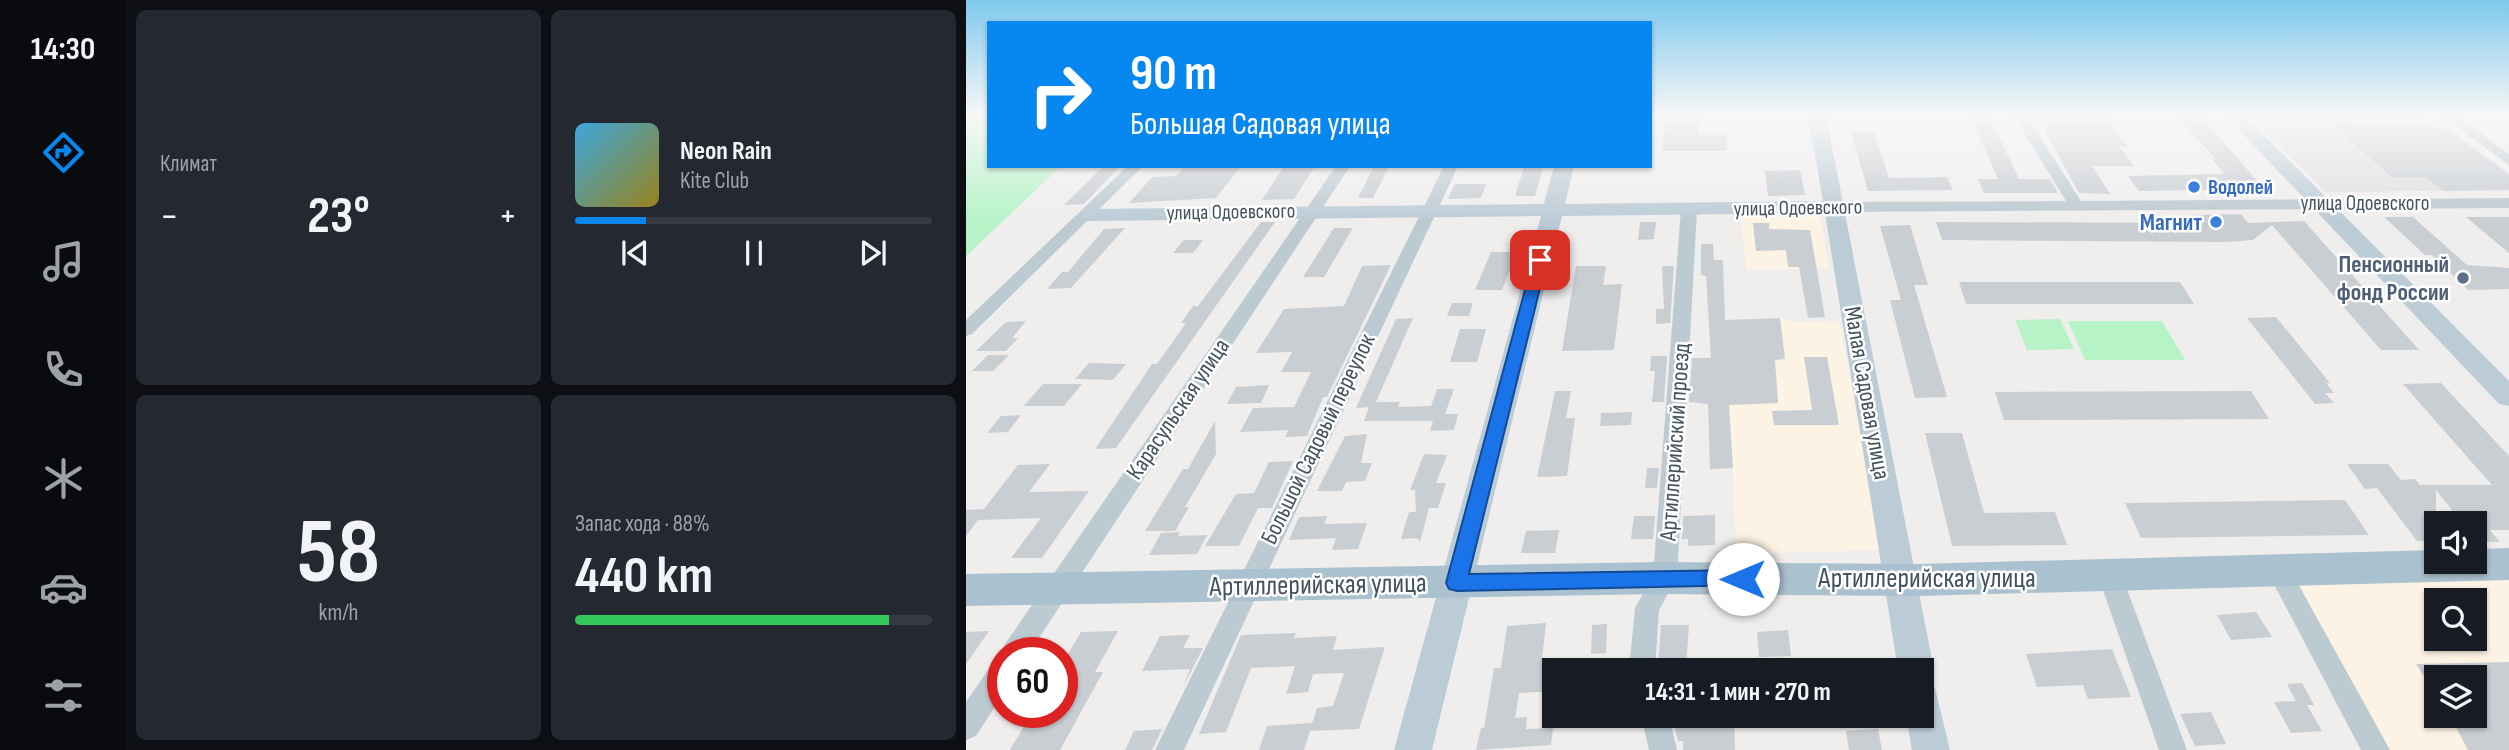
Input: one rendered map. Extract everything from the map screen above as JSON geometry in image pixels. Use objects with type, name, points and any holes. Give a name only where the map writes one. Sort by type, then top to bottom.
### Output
[{"type":"main road","name":"Артиллерийская улица","points":[[966,590],[1665,578],[2110,576],[2509,564]]},
{"type":"street","name":"Малая Садовая улица","points":[[1823,151],[1873,417],[1898,579],[1914,658]]},
{"type":"street","points":[[2042,151],[2076,205]]},
{"type":"street","points":[[2269,151],[2509,397]]},
{"type":"street","points":[[969,324],[1134,168]]},
{"type":"street","name":"Карасульская улица","points":[[1024,637],[1342,168]]},
{"type":"street","name":"Большой Садовый переулок","points":[[1169,750],[1450,168]]},
{"type":"street","points":[[1413,750],[1564,168]]},
{"type":"street","name":"улица Одоевского","points":[[1087,215],[2509,203]]},
{"type":"street","name":"Артиллерийский проезд","points":[[1643,658],[1647,608],[1665,578],[1689,209]]},
{"type":"street","points":[[2278,569],[2376,750]]},
{"type":"street","points":[[2110,576],[2173,750]]},
{"type":"street","points":[[966,726],[987,694]]},
{"type":"street","points":[[1657,728],[1662,750]]},
{"type":"street","points":[[1927,728],[1931,750]]},
{"type":"shaded area","points":[[2284,151],[2459,151],[2509,190],[2326,192]]},
{"type":"shaded area","points":[[1740,211],[1819,211],[1829,268],[1746,270]]},
{"type":"shaded area","points":[[1780,318],[1797,322],[1839,321],[1883,550],[1736,554],[1731,427],[1716,405],[1746,357],[1743,319]]},
{"type":"shaded area","points":[[2509,575],[2509,750],[2388,750],[2295,582]]},
{"type":"green space","points":[[966,151],[987,151],[987,168],[1059,168],[966,256]]},
{"type":"green space","points":[[2060,319],[2074,349],[2027,350],[2015,320]]},
{"type":"green space","points":[[2068,321],[2162,321],[2185,360],[2085,360]]},
{"type":"building","points":[[1856,151],[1880,151],[1889,178],[1947,177],[1953,190],[1868,191]]},
{"type":"building","points":[[1986,151],[2006,151],[2019,179],[2050,179],[2058,193],[1984,193],[1978,179],[1998,179]]},
{"type":"building","points":[[2056,151],[2123,151],[2134,166],[2092,166],[2110,194],[2079,193]]},
{"type":"building","points":[[2209,151],[2231,151],[2264,189],[2139,191],[2128,176],[2225,174],[2212,159],[2216,159]]},
{"type":"building","points":[[2362,151],[2478,151],[2509,174],[2509,190],[2443,191],[2426,177],[2392,177]]},
{"type":"building","points":[[1102,168],[1118,168],[1084,204],[1064,205]]},
{"type":"building","points":[[1183,168],[1239,168],[1216,198],[1129,203],[1152,177],[1176,176]]},
{"type":"building","points":[[1283,168],[1314,168],[1294,199],[1262,200]]},
{"type":"building","points":[[1373,168],[1388,168],[1373,198],[1358,198]]},
{"type":"building","points":[[1524,168],[1543,168],[1535,196],[1515,196]]},
{"type":"building","points":[[1800,170],[1805,195],[1768,196],[1765,171]]},
{"type":"building","points":[[1455,184],[1486,184],[1481,198],[1448,199]]},
{"type":"building","points":[[2241,214],[2248,223],[2304,221],[2419,350],[2381,350],[2272,225],[2253,240],[2226,242],[1942,240],[1936,222],[2197,223],[2191,215]]},
{"type":"building","points":[[2384,217],[2413,217],[2467,265],[2509,268],[2509,289],[2468,290],[2432,255],[2425,255]]},
{"type":"building","points":[[2466,217],[2509,217],[2509,253]]},
{"type":"building","points":[[1261,222],[1275,222],[1116,448],[1095,449],[1152,364],[1157,364],[1186,323],[1181,323],[1193,306],[1198,306]]},
{"type":"building","points":[[1640,222],[1656,222],[1654,239],[1638,240]]},
{"type":"building","points":[[1753,223],[1769,223],[1769,229],[1810,230],[1825,317],[1808,318],[1799,267],[1788,267],[1786,250],[1756,251]]},
{"type":"building","points":[[1910,225],[1928,285],[1914,285],[1947,397],[1915,398],[1890,300],[1901,300],[1880,226]]},
{"type":"building","points":[[1125,228],[1071,288],[1047,289],[1062,272],[1068,272],[1104,229]]},
{"type":"building","points":[[1334,228],[1353,228],[1324,277],[1303,277]]},
{"type":"building","points":[[1184,240],[1203,240],[1193,253],[1173,253]]},
{"type":"building","points":[[1701,244],[1713,244],[1714,260],[1723,260],[1725,320],[1780,318],[1785,359],[1775,360],[1778,403],[1729,405],[1733,468],[1710,469],[1708,404],[1689,402],[1692,358],[1711,358],[1706,276],[1701,275]]},
{"type":"building","points":[[1491,252],[1517,252],[1502,290],[1475,290]]},
{"type":"building","points":[[1391,265],[1327,397],[1323,397],[1307,436],[1285,437],[1288,430],[1240,432],[1253,408],[1294,407],[1311,372],[1281,372],[1292,352],[1256,353],[1284,309],[1344,306],[1362,266]]},
{"type":"building","points":[[1576,266],[1606,266],[1603,285],[1622,284],[1614,350],[1562,351]]},
{"type":"building","points":[[1662,266],[1674,266],[1670,323],[1656,324],[1656,309],[1664,309]]},
{"type":"building","points":[[1959,282],[2180,282],[2194,304],[1966,304]]},
{"type":"building","points":[[1452,303],[1473,303],[1469,316],[1447,316]]},
{"type":"building","points":[[2276,317],[2330,383],[2326,383],[2334,393],[2325,393],[2334,403],[2315,404],[2247,318]]},
{"type":"building","points":[[1413,318],[1376,402],[1400,402],[1398,407],[1431,406],[1437,389],[1454,389],[1445,414],[1458,414],[1454,430],[1430,431],[1433,421],[1364,421],[1369,407],[1356,408],[1396,319]]},
{"type":"building","points":[[1026,321],[1012,338],[1018,338],[1006,351],[976,351],[1006,322]]},
{"type":"building","points":[[1460,329],[1486,329],[1477,362],[1450,362]]},
{"type":"building","points":[[988,355],[1009,355],[993,371],[972,371]]},
{"type":"building","points":[[1651,356],[1667,356],[1664,402],[1652,402],[1655,371],[1650,371]]},
{"type":"building","points":[[1804,357],[1827,357],[1839,425],[1774,425],[1772,411],[1812,410]]},
{"type":"building","points":[[1089,363],[1126,364],[1113,380],[1075,379]]},
{"type":"building","points":[[2441,383],[2509,456],[2509,530],[2490,530],[2500,542],[2487,542],[2487,511],[2453,511],[2436,490],[2436,511],[2424,511],[2424,541],[2417,541],[2377,488],[2365,489],[2347,464],[2388,464],[2401,480],[2415,479],[2420,485],[2492,485],[2403,384]]},
{"type":"building","points":[[1043,384],[1082,384],[1064,406],[1024,406]]},
{"type":"building","points":[[1269,385],[1261,403],[1227,404],[1236,387]]},
{"type":"building","points":[[1555,391],[1571,391],[1566,418],[1575,418],[1567,476],[1537,477]]},
{"type":"building","points":[[2251,391],[2269,419],[2004,420],[1995,392]]},
{"type":"building","points":[[1632,412],[1631,425],[1600,426],[1601,413]]},
{"type":"building","points":[[1021,415],[1008,432],[987,433],[1001,416]]},
{"type":"building","points":[[1215,421],[1216,454],[1185,507],[1189,507],[1175,531],[1145,531],[1183,469],[1188,469]]},
{"type":"building","points":[[1925,433],[1962,433],[1984,513],[2055,512],[2067,545],[1952,546]]},
{"type":"building","points":[[1367,434],[1361,463],[1372,463],[1365,481],[1346,482],[1342,491],[1317,491],[1345,436]]},
{"type":"building","points":[[1424,454],[1447,455],[1436,483],[1446,483],[1438,508],[1429,508],[1420,542],[1417,538],[1401,539],[1409,512],[1416,512],[1415,490],[1410,490]]},
{"type":"building","points":[[1293,461],[1272,508],[1258,508],[1239,546],[1205,546],[1236,494],[1254,493],[1269,462]]},
{"type":"building","points":[[1050,464],[1029,492],[1089,491],[1042,558],[1011,558],[1041,518],[978,520],[966,536],[966,510],[984,509],[1018,465]]},
{"type":"building","points":[[1647,468],[1659,468],[1657,488],[1645,488]]},
{"type":"building","points":[[2345,500],[2369,535],[2141,538],[2125,503]]},
{"type":"building","points":[[1715,515],[1715,545],[1688,546],[1688,539],[1682,539],[1683,516]]},
{"type":"building","points":[[1327,516],[1324,524],[1367,523],[1358,549],[1332,550],[1336,538],[1289,540],[1299,517]]},
{"type":"building","points":[[1634,516],[1655,516],[1653,539],[1631,539]]},
{"type":"building","points":[[1559,530],[1555,553],[1521,553],[1526,531]]},
{"type":"building","points":[[1180,532],[1178,536],[1207,535],[1197,554],[1149,555],[1161,533]]},
{"type":"building","points":[[2256,612],[2272,637],[2231,640],[2217,615]]},
{"type":"building","points":[[1546,623],[1542,692],[1519,693],[1515,718],[1527,717],[1526,729],[1553,728],[1551,745],[1476,750],[1481,728],[1484,728],[1494,668],[1501,668],[1507,626]]},
{"type":"building","points":[[1607,624],[1606,653],[1591,654],[1592,625]]},
{"type":"building","points":[[1661,625],[1689,625],[1687,658],[1659,658]]},
{"type":"building","points":[[1788,630],[1791,656],[1759,657],[1757,632]]},
{"type":"building","points":[[989,631],[966,664],[966,632]]},
{"type":"building","points":[[1118,631],[1095,672],[1103,672],[1078,717],[1078,637],[1081,632]]},
{"type":"building","points":[[1296,633],[1294,638],[1337,636],[1333,650],[1385,647],[1359,729],[1310,731],[1304,750],[1259,750],[1267,726],[1312,723],[1310,730],[1317,708],[1333,706],[1344,673],[1313,674],[1308,692],[1286,694],[1295,666],[1251,668],[1226,732],[1199,734],[1241,635]]},
{"type":"building","points":[[1190,635],[1183,648],[1203,648],[1183,687],[1190,669],[1142,671],[1160,636]]},
{"type":"building","points":[[2112,649],[2131,697],[2088,699],[2083,685],[2037,687],[2026,654]]},
{"type":"building","points":[[2509,662],[2509,750],[2468,750],[2456,728],[2487,728],[2487,665],[2424,665],[2424,676],[2416,664]]},
{"type":"building","points":[[2302,683],[2314,705],[2307,705],[2322,731],[2291,733],[2274,702],[2296,701],[2287,684]]},
{"type":"building","points":[[2211,712],[2226,744],[2195,746],[2180,714]]},
{"type":"building","points":[[1023,728],[1072,728],[1060,750],[1010,750]]},
{"type":"building","points":[[1675,728],[1734,728],[1735,750],[1683,750],[1683,741],[1678,741]]},
{"type":"building","points":[[1162,729],[1152,750],[1125,750],[1134,731]]},
{"type":"building","points":[[1878,729],[1882,750],[1849,750],[1846,731]]},
{"type":"place","name":"Водолей","points":[[2194,187]]},
{"type":"place","name":"Магнит","points":[[2216,222]]},
{"type":"place","name":"Пенсионный фонд России","points":[[2463,278]]},
{"type":"route","points":[[1540,260],[1457,583],[1743,579]]}]
